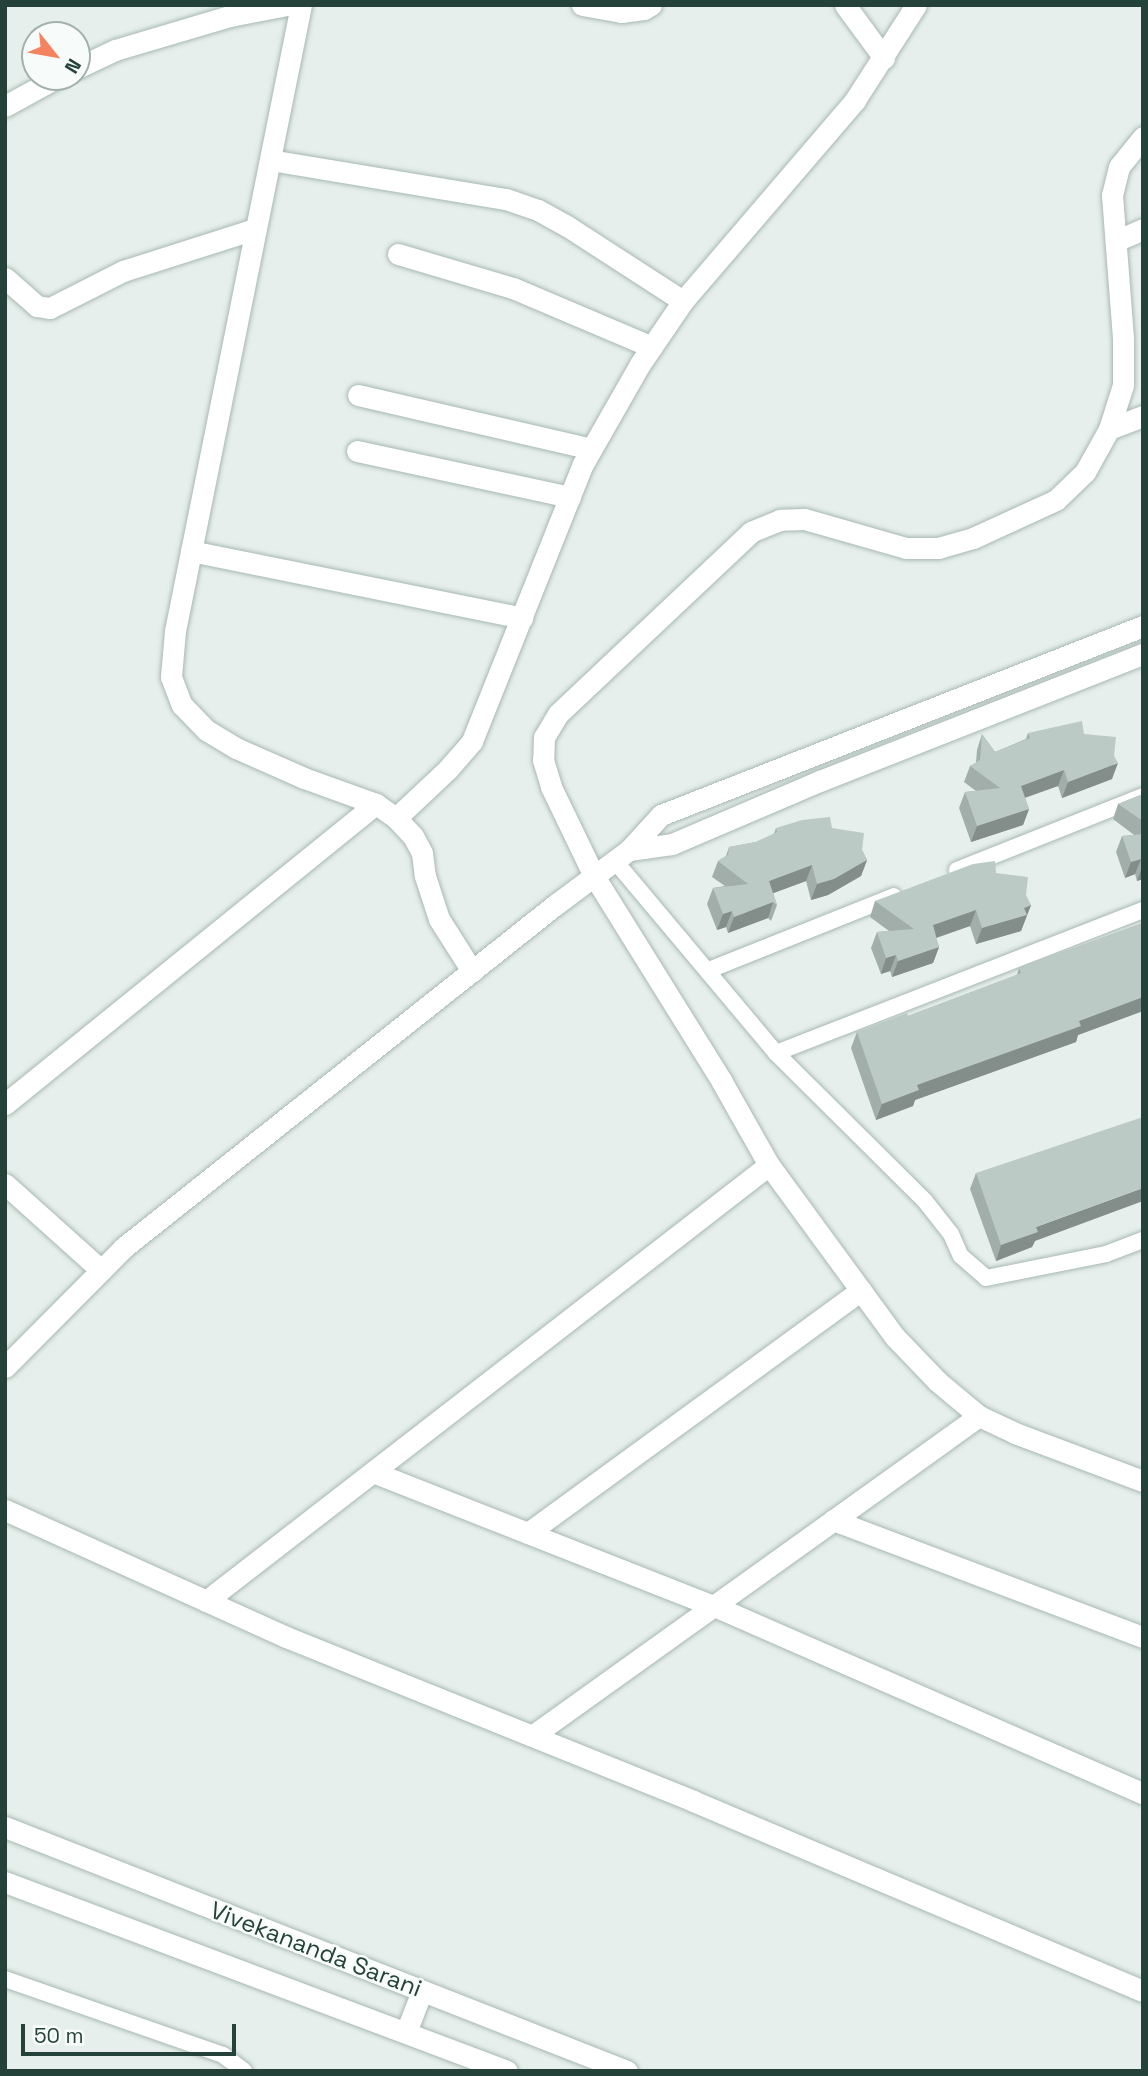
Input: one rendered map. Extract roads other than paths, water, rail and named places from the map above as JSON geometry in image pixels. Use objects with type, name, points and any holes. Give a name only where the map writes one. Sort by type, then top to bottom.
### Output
[{"type":"street","points":[[91,62],[128,46],[230,16],[287,5]]},
{"type":"street","points":[[301,5],[175,631],[171,677],[182,705],[206,730],[236,748],[304,778],[376,804],[396,818],[413,836],[422,853],[425,876],[439,919],[472,971]]},
{"type":"street","points":[[582,5],[621,12],[644,9],[651,5]]},
{"type":"street","points":[[845,5],[884,58]]},
{"type":"street","points":[[396,818],[448,769],[472,741],[591,449],[652,347],[683,301],[855,100],[916,5]]},
{"type":"street","points":[[5,106],[32,91]]},
{"type":"street","points":[[1143,137],[1119,166],[1112,195],[1123,338],[1123,385],[1110,429],[1085,472],[1056,500],[973,538],[939,548],[906,548],[804,519],[780,520],[751,532],[558,714],[544,737],[543,760],[551,787],[594,876],[715,1070],[769,1165],[895,1337],[979,1416],[1015,1433],[1143,1481]]},
{"type":"street","points":[[270,160],[506,199],[538,210],[567,226],[683,301]]},
{"type":"street","points":[[5,278],[37,306],[50,308],[123,271],[255,229]]},
{"type":"street","points":[[1116,241],[1143,229]]},
{"type":"street","points":[[398,254],[513,288],[652,347]]},
{"type":"street","points":[[358,395],[591,449]]},
{"type":"street","points":[[1110,429],[1143,416]]},
{"type":"street","points":[[357,451],[570,497]]},
{"type":"street","points":[[191,551],[522,618]]},
{"type":"street","points":[[5,1367],[124,1248],[472,971],[622,856],[660,815],[1143,626]]},
{"type":"street","points":[[622,856],[672,844],[820,781],[1143,654]]},
{"type":"street","points":[[5,1104],[376,804]]},
{"type":"street","points":[[206,1601],[769,1165]]},
{"type":"street","points":[[5,1184],[101,1270]]},
{"type":"street","points":[[528,1533],[862,1290]]},
{"type":"street","points":[[532,1736],[979,1416]]},
{"type":"street","points":[[373,1472],[714,1606],[1143,1793]]},
{"type":"street","points":[[5,1510],[286,1637],[532,1736],[1143,1991]]},
{"type":"street","points":[[833,1520],[1143,1637]]},
{"type":"street","name":"Vivekananda Sarani","points":[[5,1827],[627,2071]]},
{"type":"street","name":"Vivekananda Sarani","points":[[5,1882],[507,2071]]},
{"type":"street","points":[[406,2032],[422,1991]]},
{"type":"lane","points":[[939,878],[1143,796]]},
{"type":"lane","points":[[622,856],[776,1053],[925,1201],[951,1234],[961,1255],[986,1278],[1107,1254],[1143,1240]]},
{"type":"lane","points":[[709,970],[913,888]]},
{"type":"lane","points":[[776,1053],[1143,911]]},
{"type":"lane","points":[[5,1979],[223,2055],[244,2071]]}]
